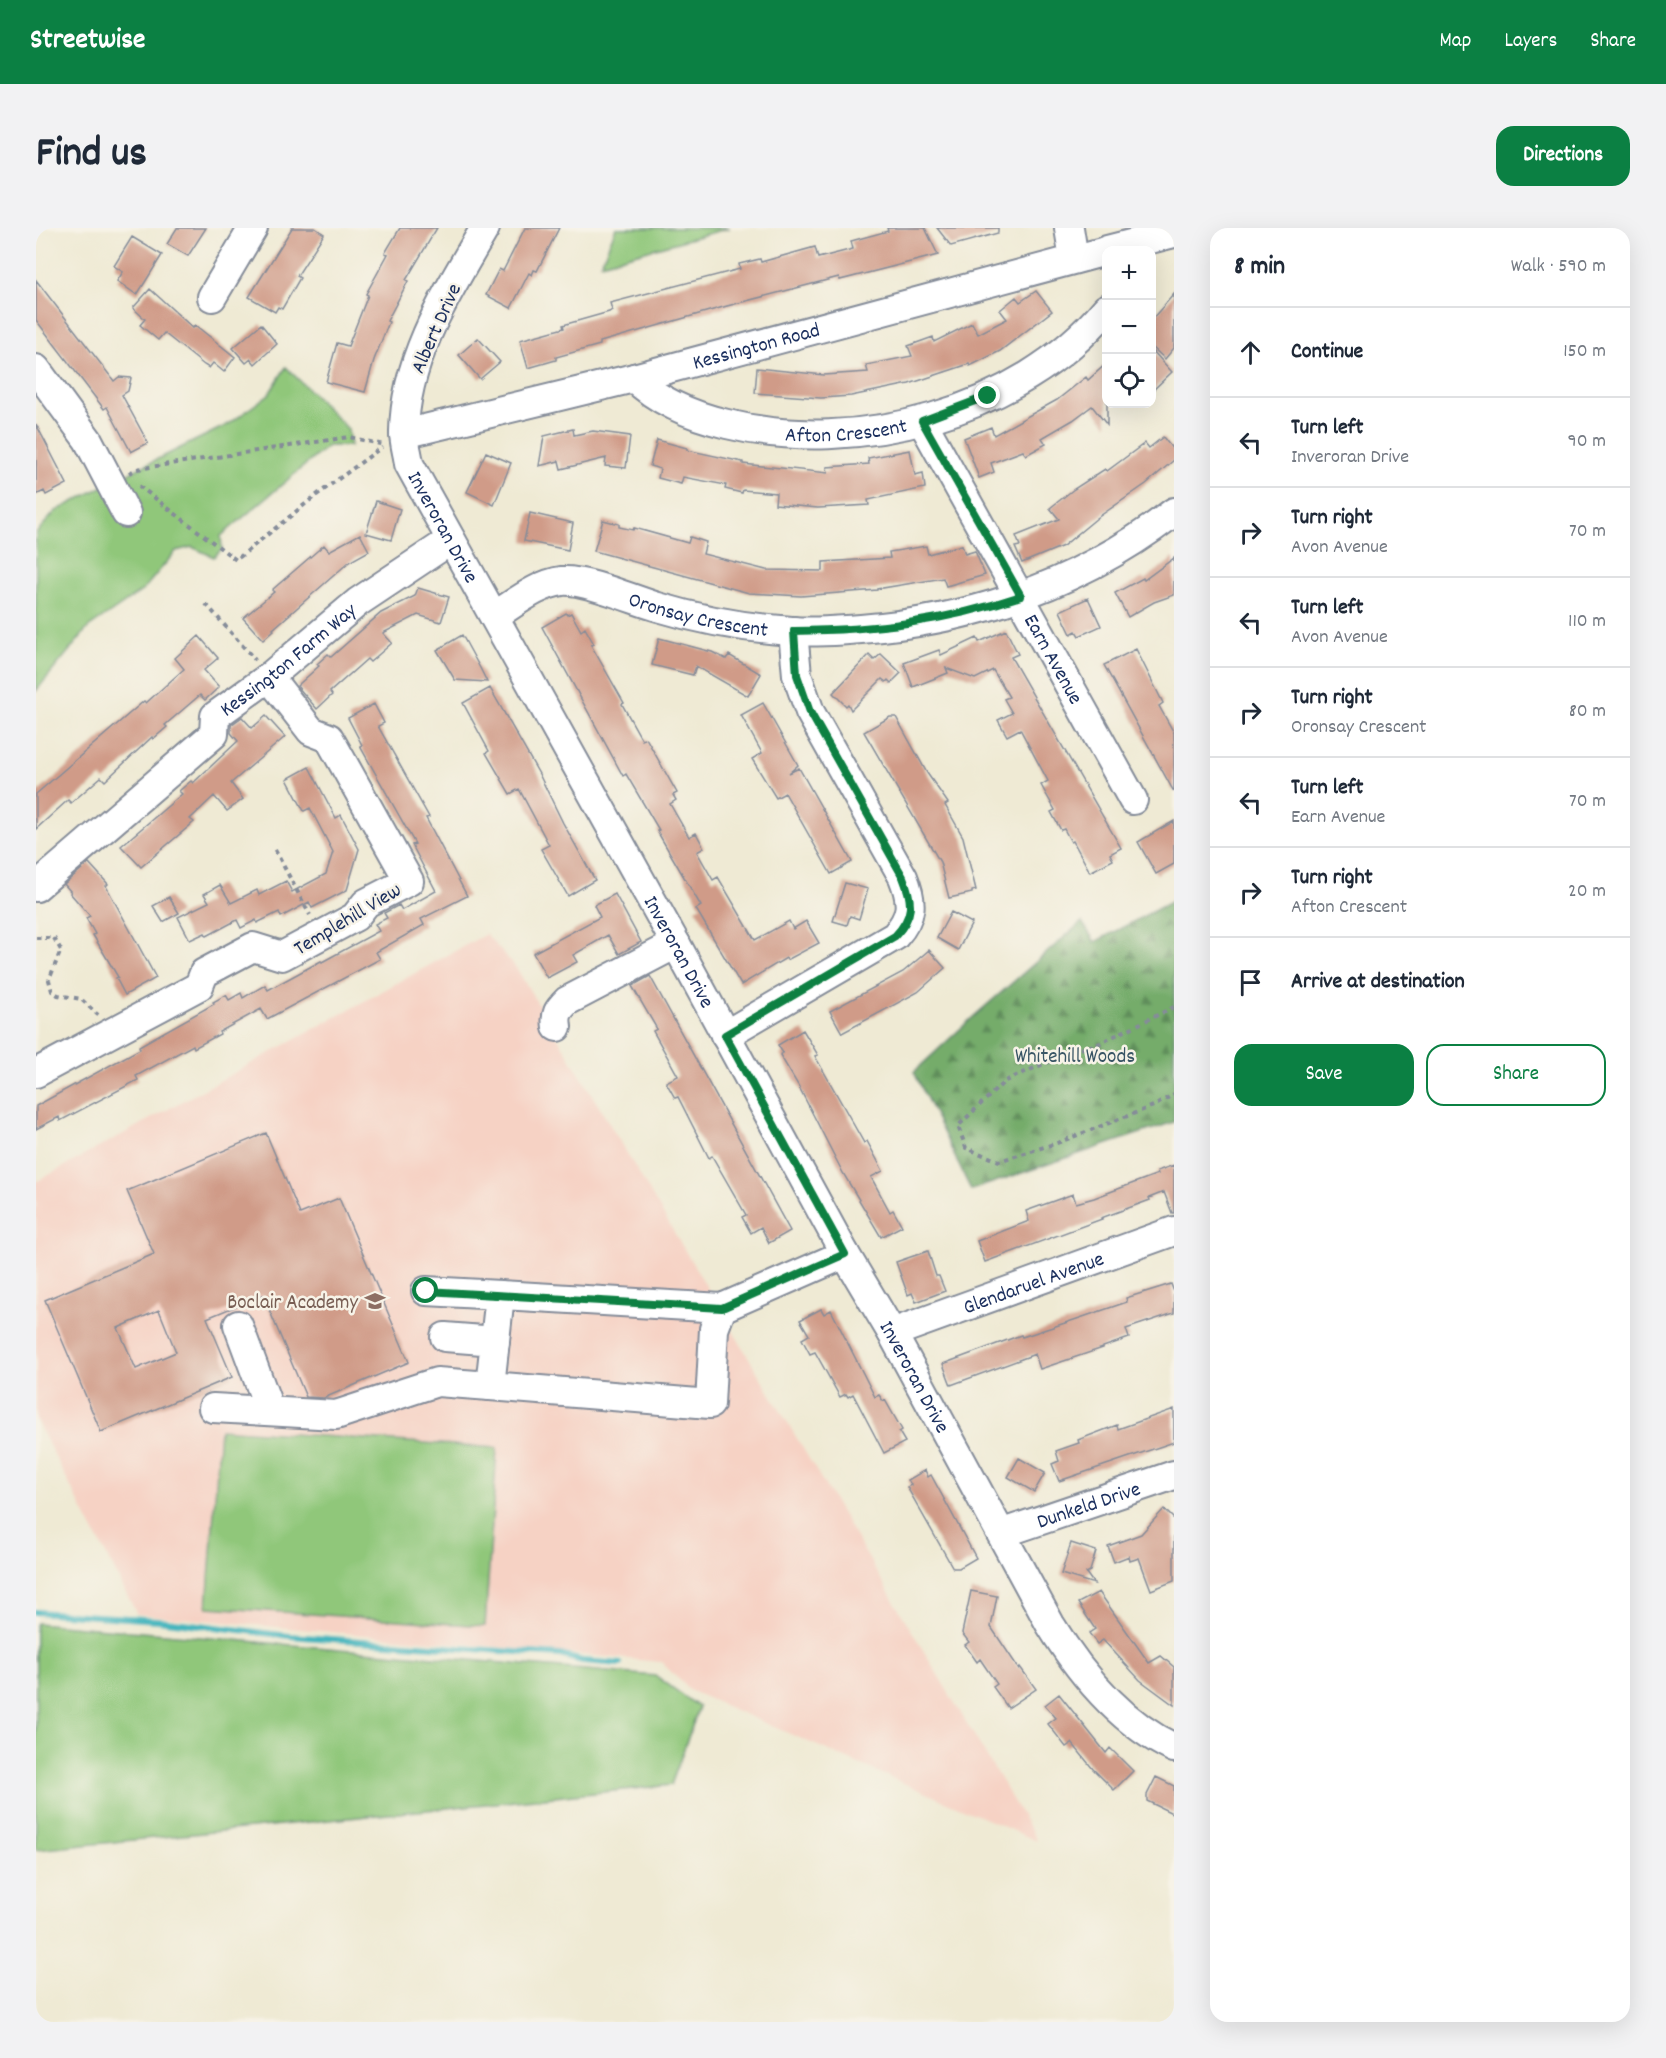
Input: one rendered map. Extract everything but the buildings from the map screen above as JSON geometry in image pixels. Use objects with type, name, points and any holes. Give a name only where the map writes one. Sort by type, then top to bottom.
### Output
[{"type":"street","points":[[212,297],[253,228]]},
{"type":"street","name":"Albert Drive","points":[[394,440],[415,366],[444,299],[485,228]]},
{"type":"street","points":[[1070,228],[1074,259]]},
{"type":"street","name":"Kessington Road","points":[[1132,246],[1157,241]]},
{"type":"street","name":"Kessington Road","points":[[394,440],[1102,252]]},
{"type":"street","name":"Afton Crescent","points":[[634,378],[647,390],[686,411],[747,429],[817,436],[845,435],[922,421],[988,396],[1026,376],[1067,348],[1102,315]]},
{"type":"street","points":[[36,369],[88,440],[118,496]]},
{"type":"street","name":"Earn Avenue","points":[[922,421],[1133,800]]},
{"type":"street","name":"Inveroran Drive","points":[[394,440],[410,464],[845,1254],[892,1333],[1003,1533],[1050,1624],[1086,1676],[1138,1725],[1157,1740],[1174,1748]]},
{"type":"street","name":"Oronsay Crescent","points":[[494,616],[550,584],[564,581],[580,583],[660,608],[721,622],[794,631],[856,630],[908,624],[987,608],[1021,596],[1114,553],[1174,512]]},
{"type":"street","name":"Kessington Farm Way","points":[[36,887],[214,734],[215,716],[269,677],[358,602],[451,540]]},
{"type":"street","points":[[725,1035],[895,936],[905,926],[910,914],[910,902],[903,877],[810,712],[797,675],[794,631]]},
{"type":"street","name":"Templehill View","points":[[36,1073],[199,986],[204,974],[253,947],[282,956],[355,917],[366,903],[409,881],[329,738],[311,731],[269,677]]},
{"type":"street","points":[[557,1027],[558,1010],[567,1001],[675,944]]},
{"type":"street","name":"Glendaruel Avenue","points":[[892,1333],[1174,1231]]},
{"type":"street","points":[[426,1291],[722,1308],[845,1254]]},
{"type":"street","points":[[490,1386],[500,1295]]},
{"type":"street","points":[[213,1408],[336,1415],[437,1382],[710,1404],[714,1329],[722,1308]]},
{"type":"street","points":[[238,1325],[270,1411]]},
{"type":"street","points":[[445,1337],[495,1341]]},
{"type":"street","name":"Dunkeld Drive","points":[[1003,1533],[1174,1475]]},
{"type":"path","points":[[118,496],[137,469],[349,437],[394,440]]},
{"type":"path","points":[[118,496],[136,484],[236,560],[343,474],[394,440]]},
{"type":"path","points":[[206,604],[269,677]]},
{"type":"path","points":[[275,850],[320,935]]},
{"type":"path","points":[[36,938],[54,938],[61,950],[49,980],[52,991],[58,995],[81,999],[94,1010],[109,1033]]},
{"type":"path","points":[[1174,1006],[1098,1044],[1073,1051],[1005,1082],[958,1126],[966,1148],[999,1161],[1057,1143],[1155,1105],[1174,1094]]},
{"type":"shaded area","name":"Boclair Academy","points":[[486,934],[517,969],[1037,1841],[691,1691],[661,1662],[137,1614],[36,1420],[36,1182]]},
{"type":"green space","points":[[616,228],[729,228],[601,263]]},
{"type":"green space","points":[[286,367],[348,429],[350,446],[328,446],[221,536],[222,549],[214,557],[192,547],[176,551],[143,590],[88,628],[36,691],[36,533],[56,511],[229,424],[269,394]]},
{"type":"green space","name":"Whitehill Woods","points":[[1174,900],[1174,1122],[971,1190],[914,1072],[1082,922],[1095,942]]},
{"type":"green space","points":[[220,1429],[497,1448],[485,1626],[207,1607]]},
{"type":"green space","points":[[36,1623],[656,1676],[699,1707],[671,1785],[36,1850]]},
{"type":"waterway","points":[[36,1612],[158,1620],[289,1636],[560,1655],[582,1661],[620,1664]]},
{"type":"place","name":"Boclair Academy","points":[[375,1301]]},
{"type":"route","points":[[426,1291],[722,1308],[845,1254],[725,1035],[895,936],[905,926],[910,914],[908,889],[903,877],[810,712],[797,675],[794,631],[856,630],[908,624],[987,608],[1021,596],[922,421],[988,396]]}]
